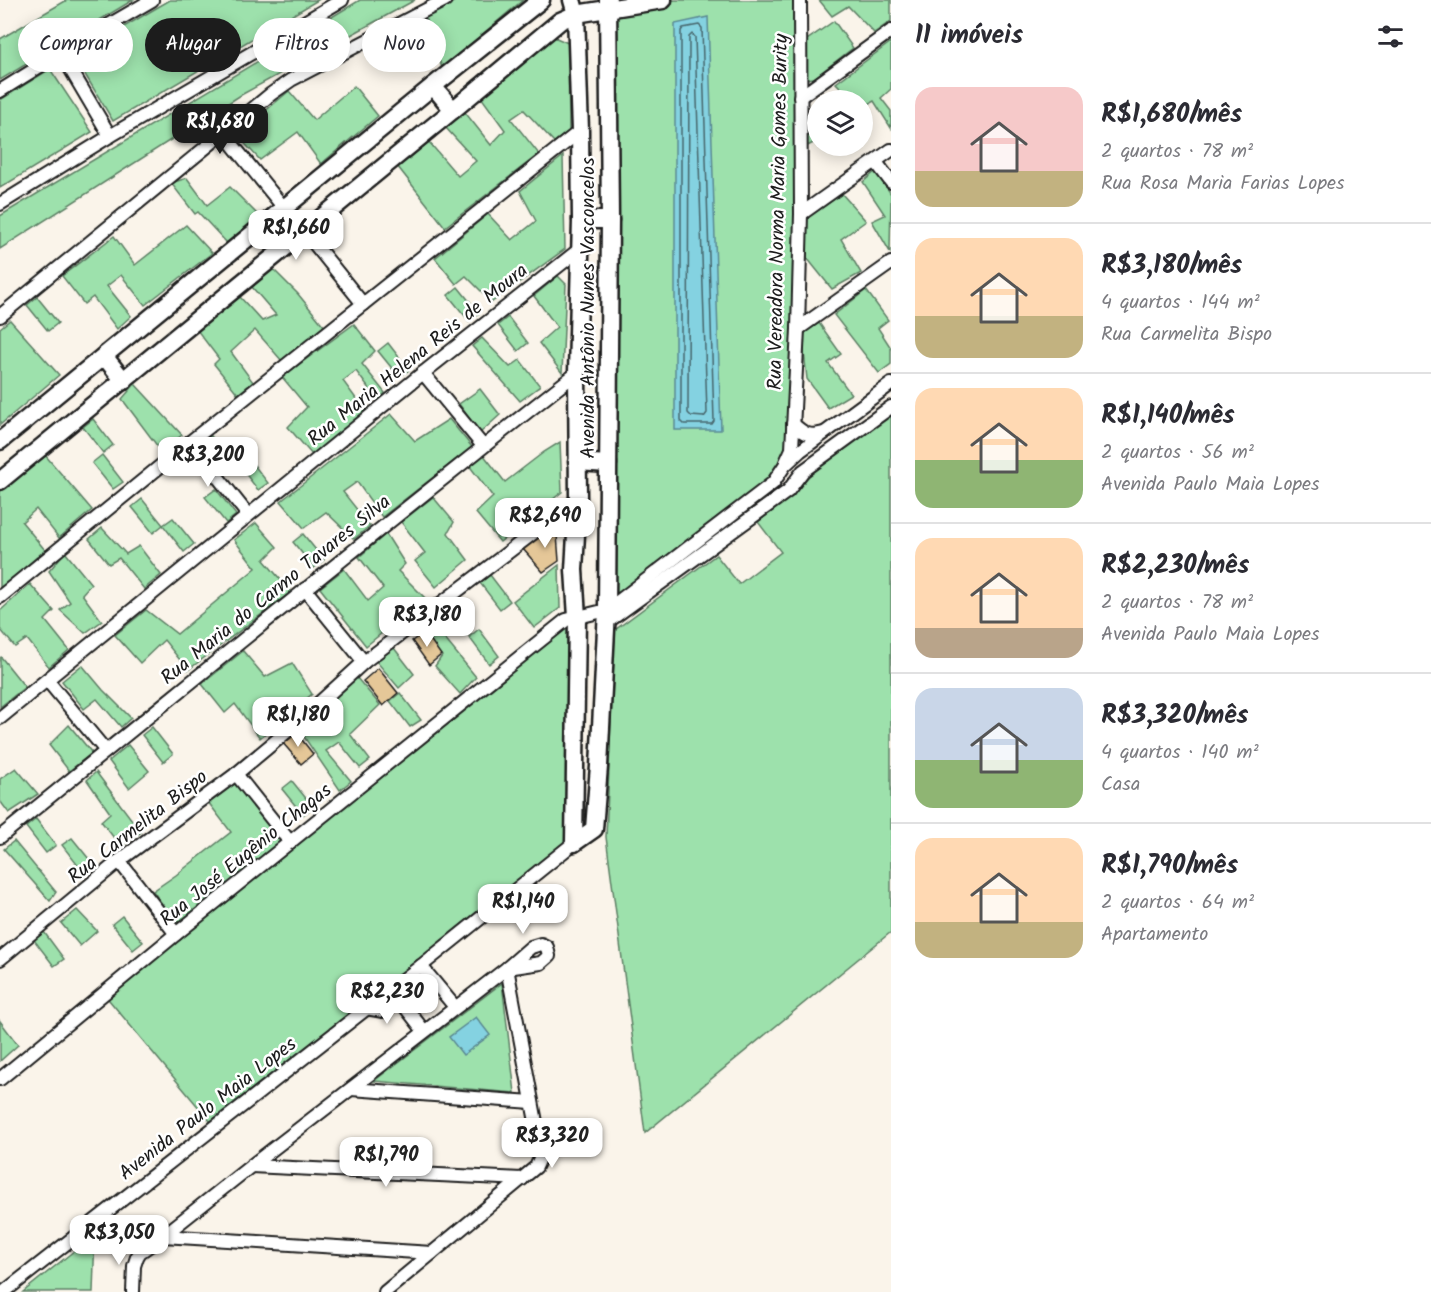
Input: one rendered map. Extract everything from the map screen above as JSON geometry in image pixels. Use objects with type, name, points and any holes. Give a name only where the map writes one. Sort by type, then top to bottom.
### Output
[{"type":"street","points":[[121,18],[152,0]]},
{"type":"street","points":[[0,204],[110,136],[342,0]]},
{"type":"street","points":[[0,316],[291,80],[445,0]]},
{"type":"street","points":[[0,441],[541,0]]},
{"type":"street","points":[[0,481],[453,110],[574,7],[663,0]]},
{"type":"street","name":"Rua Vereadora Norma Maria Gomes Burity","points":[[785,465],[792,449],[798,329],[801,214],[800,0]]},
{"type":"street","name":"Avenida Antônio Nunes Vasconcelos","points":[[574,843],[594,828],[607,617],[610,220],[608,4]]},
{"type":"street","name":"Avenida Antônio Nunes Vasconcelos","points":[[574,7],[580,131],[578,499],[574,570],[577,617],[574,843]]},
{"type":"street","points":[[800,97],[891,31]]},
{"type":"street","points":[[0,91],[30,72]]},
{"type":"street","points":[[72,72],[110,136]]},
{"type":"street","points":[[433,86],[453,110]]},
{"type":"street","points":[[0,597],[190,442],[580,131]]},
{"type":"street","points":[[223,133],[284,208]]},
{"type":"street","points":[[801,214],[891,150]]},
{"type":"street","points":[[876,162],[891,182]]},
{"type":"street","points":[[580,220],[610,220]]},
{"type":"street","points":[[305,232],[363,304]]},
{"type":"street","name":"Rua Maria Helena Reis de Moura","points":[[0,718],[423,373],[580,249]]},
{"type":"street","points":[[798,329],[891,263]]},
{"type":"street","points":[[104,356],[124,381]]},
{"type":"street","points":[[423,373],[483,446]]},
{"type":"street","name":"Rua Maria do Carmo Tavares Silva","points":[[0,837],[305,589],[577,373]]},
{"type":"street","points":[[607,617],[773,483],[785,465],[800,451],[891,384]]},
{"type":"street","points":[[607,617],[788,491],[803,471],[891,407]]},
{"type":"street","points":[[793,424],[801,432],[813,436],[825,433]]},
{"type":"street","points":[[190,442],[248,515]]},
{"type":"street","points":[[578,462],[608,464]]},
{"type":"street","name":"Rua Carmelita Bispo","points":[[0,959],[119,861],[236,774],[296,724],[364,662],[578,499]]},
{"type":"street","points":[[305,589],[364,662]]},
{"type":"street","name":"Rua José Eugênio Chagas","points":[[0,1079],[566,620],[577,617],[607,617]]},
{"type":"street","points":[[47,680],[106,751]]},
{"type":"street","points":[[236,774],[291,842]]},
{"type":"street","name":"Avenida Paulo Maia Lopes","points":[[4,1292],[421,966],[574,843]]},
{"type":"street","points":[[119,861],[176,934]]},
{"type":"street","points":[[421,966],[455,1007]]},
{"type":"street","points":[[133,1292],[134,1266],[136,1257],[141,1252],[507,968],[542,1154],[536,1167],[385,1292]]},
{"type":"street","points":[[382,996],[403,1004],[423,1031]]},
{"type":"street","points":[[366,1008],[383,1011],[397,1000]]},
{"type":"street","points":[[351,1089],[532,1102]]},
{"type":"street","points":[[252,1166],[522,1179]]},
{"type":"street","points":[[163,1236],[432,1253]]},
{"type":"green space","points":[[67,0],[133,0],[103,18],[36,18]]},
{"type":"green space","points":[[170,0],[318,0],[288,18],[253,18],[253,38],[241,45],[241,18],[145,18],[145,72],[196,72],[113,121],[84,72],[133,72],[133,22]]},
{"type":"green space","points":[[360,0],[415,0],[382,18],[362,18],[362,29],[350,35],[350,18],[330,18]]},
{"type":"green space","points":[[457,0],[523,0],[446,65],[446,18],[425,17]]},
{"type":"green space","points":[[663,0],[800,0],[792,449],[773,483],[607,610],[607,9]]},
{"type":"green space","points":[[819,0],[891,0],[891,21],[874,33],[848,6],[832,16]]},
{"type":"green space","points":[[834,21],[853,48],[814,78],[806,79],[807,40]]},
{"type":"green space","points":[[18,29],[18,69],[0,80],[0,39]]},
{"type":"green space","points":[[554,37],[568,43],[569,131],[554,142],[524,110],[511,119],[539,154],[445,227],[398,167],[429,142],[458,176],[476,161],[446,128],[464,111],[491,145],[505,130],[481,97]]},
{"type":"green space","points":[[891,42],[891,89],[881,98],[891,111],[891,128],[873,102],[873,90],[843,90],[836,83]]},
{"type":"green space","points":[[253,64],[253,72],[283,72],[241,95],[0,249],[0,216]]},
{"type":"green space","points":[[45,72],[52,72],[92,132],[0,188],[0,100]]},
{"type":"green space","points":[[354,86],[378,116],[321,164],[298,132],[260,160],[237,135],[289,91],[314,120]]},
{"type":"green space","points":[[807,126],[807,146],[802,149]]},
{"type":"green space","points":[[563,156],[565,249],[492,302],[466,276],[456,284],[435,258],[488,214],[512,240],[536,221],[520,191]]},
{"type":"green space","points":[[876,171],[891,194],[890,252],[872,221],[885,215],[863,182]]},
{"type":"green space","points":[[187,178],[207,205],[230,187],[260,217],[227,243],[198,212],[195,214],[171,183]]},
{"type":"green space","points":[[842,194],[866,221],[841,239],[861,273],[832,289],[807,258],[806,219]]},
{"type":"green space","points":[[186,225],[212,253],[145,305],[121,275],[107,286],[131,316],[117,329],[93,297],[84,304],[62,276],[114,236],[135,265]]},
{"type":"green space","points":[[273,269],[298,294],[324,326],[282,361],[255,330],[231,352],[253,382],[238,394],[214,364],[219,359],[197,330],[240,297],[262,321],[276,315],[252,287]]},
{"type":"green space","points":[[558,276],[566,284],[562,373],[539,343],[557,327],[534,296]]},
{"type":"green space","points":[[458,287],[479,313],[469,321],[448,295]]},
{"type":"green space","points":[[866,290],[888,320],[878,328],[891,348],[891,364],[879,373],[834,315]]},
{"type":"green space","points":[[37,297],[58,323],[48,331],[27,305]]},
{"type":"green space","points":[[508,317],[528,343],[518,351],[498,325]]},
{"type":"green space","points":[[10,320],[59,375],[0,425],[0,328]]},
{"type":"green space","points":[[819,323],[841,354],[828,363],[851,394],[828,408],[807,379],[802,334]]},
{"type":"green space","points":[[354,324],[375,351],[362,364],[385,393],[378,401],[356,371],[343,381],[365,411],[313,456],[288,427],[307,407],[282,377]]},
{"type":"green space","points":[[482,338],[510,367],[520,360],[540,386],[520,401],[472,346]]},
{"type":"green space","points":[[388,343],[409,370],[399,377],[378,351]]},
{"type":"green space","points":[[135,384],[182,435],[161,451],[122,399]]},
{"type":"green space","points":[[480,389],[500,415],[480,433],[459,404]]},
{"type":"green space","points":[[391,414],[415,441],[449,419],[472,447],[382,517],[357,482],[343,492],[370,526],[354,539],[326,512],[304,528],[281,501]]},
{"type":"green space","points":[[891,414],[891,932],[645,1133],[606,837],[615,630],[716,555],[739,584],[781,552],[758,522],[792,496],[809,476]]},
{"type":"green space","points":[[93,419],[113,445],[103,453],[83,427]]},
{"type":"green space","points":[[211,436],[232,462],[222,470],[201,443]]},
{"type":"green space","points":[[560,442],[562,492],[500,542],[476,513],[493,497],[468,464],[483,454],[505,482]]},
{"type":"green space","points":[[45,455],[92,510],[59,538],[36,509],[22,522],[45,550],[0,589],[0,491]]},
{"type":"green space","points":[[102,455],[123,482],[113,489],[92,463]]},
{"type":"green space","points":[[247,456],[268,483],[258,490],[238,464]]},
{"type":"green space","points":[[216,489],[236,515],[226,523],[205,497]]},
{"type":"green space","points":[[433,497],[454,522],[448,533],[468,560],[436,587],[415,561],[425,553],[401,522]]},
{"type":"green space","points":[[142,499],[163,525],[153,533],[132,507]]},
{"type":"green space","points":[[173,518],[194,544],[184,552],[163,525]]},
{"type":"green space","points":[[256,523],[277,547],[264,560],[291,592],[188,670],[164,640],[140,663],[115,635],[146,610],[177,634],[256,568],[234,540]]},
{"type":"green space","points":[[102,528],[126,554],[139,546],[161,575],[144,589],[119,558],[109,564],[89,539]]},
{"type":"green space","points":[[303,534],[324,560],[314,568],[293,542]]},
{"type":"green space","points":[[386,534],[405,564],[398,571],[425,598],[366,646],[320,588],[344,569],[368,601],[383,588],[359,557]]},
{"type":"green space","points":[[65,552],[91,584],[82,594],[102,621],[85,633],[60,610],[70,602],[49,571]]},
{"type":"green space","points":[[559,565],[560,608],[534,628],[513,601]]},
{"type":"green space","points":[[490,575],[510,601],[500,609],[480,583]]},
{"type":"green space","points":[[30,584],[54,611],[45,620],[69,650],[49,667],[27,639],[15,647],[0,629],[0,611]]},
{"type":"green space","points":[[577,617],[574,843],[215,1127],[104,994],[276,852],[176,924],[153,891],[231,832],[208,802],[236,774],[290,841]]},
{"type":"green space","points":[[431,622],[476,677],[460,694],[435,666],[442,656],[421,630]]},
{"type":"green space","points":[[479,629],[499,656],[489,664],[469,637]]},
{"type":"green space","points":[[394,648],[414,674],[399,688],[376,661]]},
{"type":"green space","points":[[243,651],[265,677],[292,663],[312,694],[260,738],[235,704],[225,713],[202,684]]},
{"type":"green space","points":[[0,658],[25,687],[0,707]]},
{"type":"green space","points":[[82,665],[131,718],[121,727],[97,699],[84,709],[62,681]]},
{"type":"green space","points":[[356,677],[380,705],[350,734],[370,760],[360,768],[339,742],[326,751],[351,781],[340,790],[298,728]]},
{"type":"green space","points":[[400,693],[421,720],[410,727],[390,701]]},
{"type":"green space","points":[[69,725],[92,753],[69,771],[49,745]]},
{"type":"green space","points":[[152,727],[173,754],[163,762],[142,735]]},
{"type":"green space","points":[[128,745],[149,771],[129,788],[109,761]]},
{"type":"green space","points":[[16,768],[38,794],[9,813],[0,801],[0,779]]},
{"type":"green space","points":[[96,772],[141,832],[121,847],[101,821],[110,813],[87,780]]},
{"type":"green space","points":[[292,781],[313,807],[303,815],[282,789]]},
{"type":"green space","points":[[36,819],[56,845],[46,853],[26,827]]},
{"type":"green space","points":[[72,838],[93,864],[83,872],[62,845]]},
{"type":"green space","points":[[14,841],[56,892],[50,901],[4,849]]},
{"type":"green space","points":[[77,910],[97,931],[80,946],[61,923]]},
{"type":"green space","points":[[122,916],[143,942],[133,950],[112,924]]},
{"type":"green space","points":[[44,932],[64,959],[54,966],[34,940]]},
{"type":"green space","points":[[502,983],[515,1093],[374,1081]]},
{"type":"green space","points":[[0,1021],[18,1045],[0,1061]]},
{"type":"green space","points":[[95,1234],[93,1292],[23,1292]]},
{"type":"water","points":[[708,17],[721,430],[675,430],[675,24]]},
{"type":"water","points":[[476,1017],[490,1035],[463,1055],[449,1037]]},
{"type":"building","points":[[556,522],[559,561],[543,572],[523,549]]},
{"type":"building","points":[[425,632],[441,655],[429,665],[412,641]]},
{"type":"building","points":[[378,668],[398,693],[383,706],[363,681]]},
{"type":"building","points":[[295,731],[313,754],[301,764],[282,742]]}]
